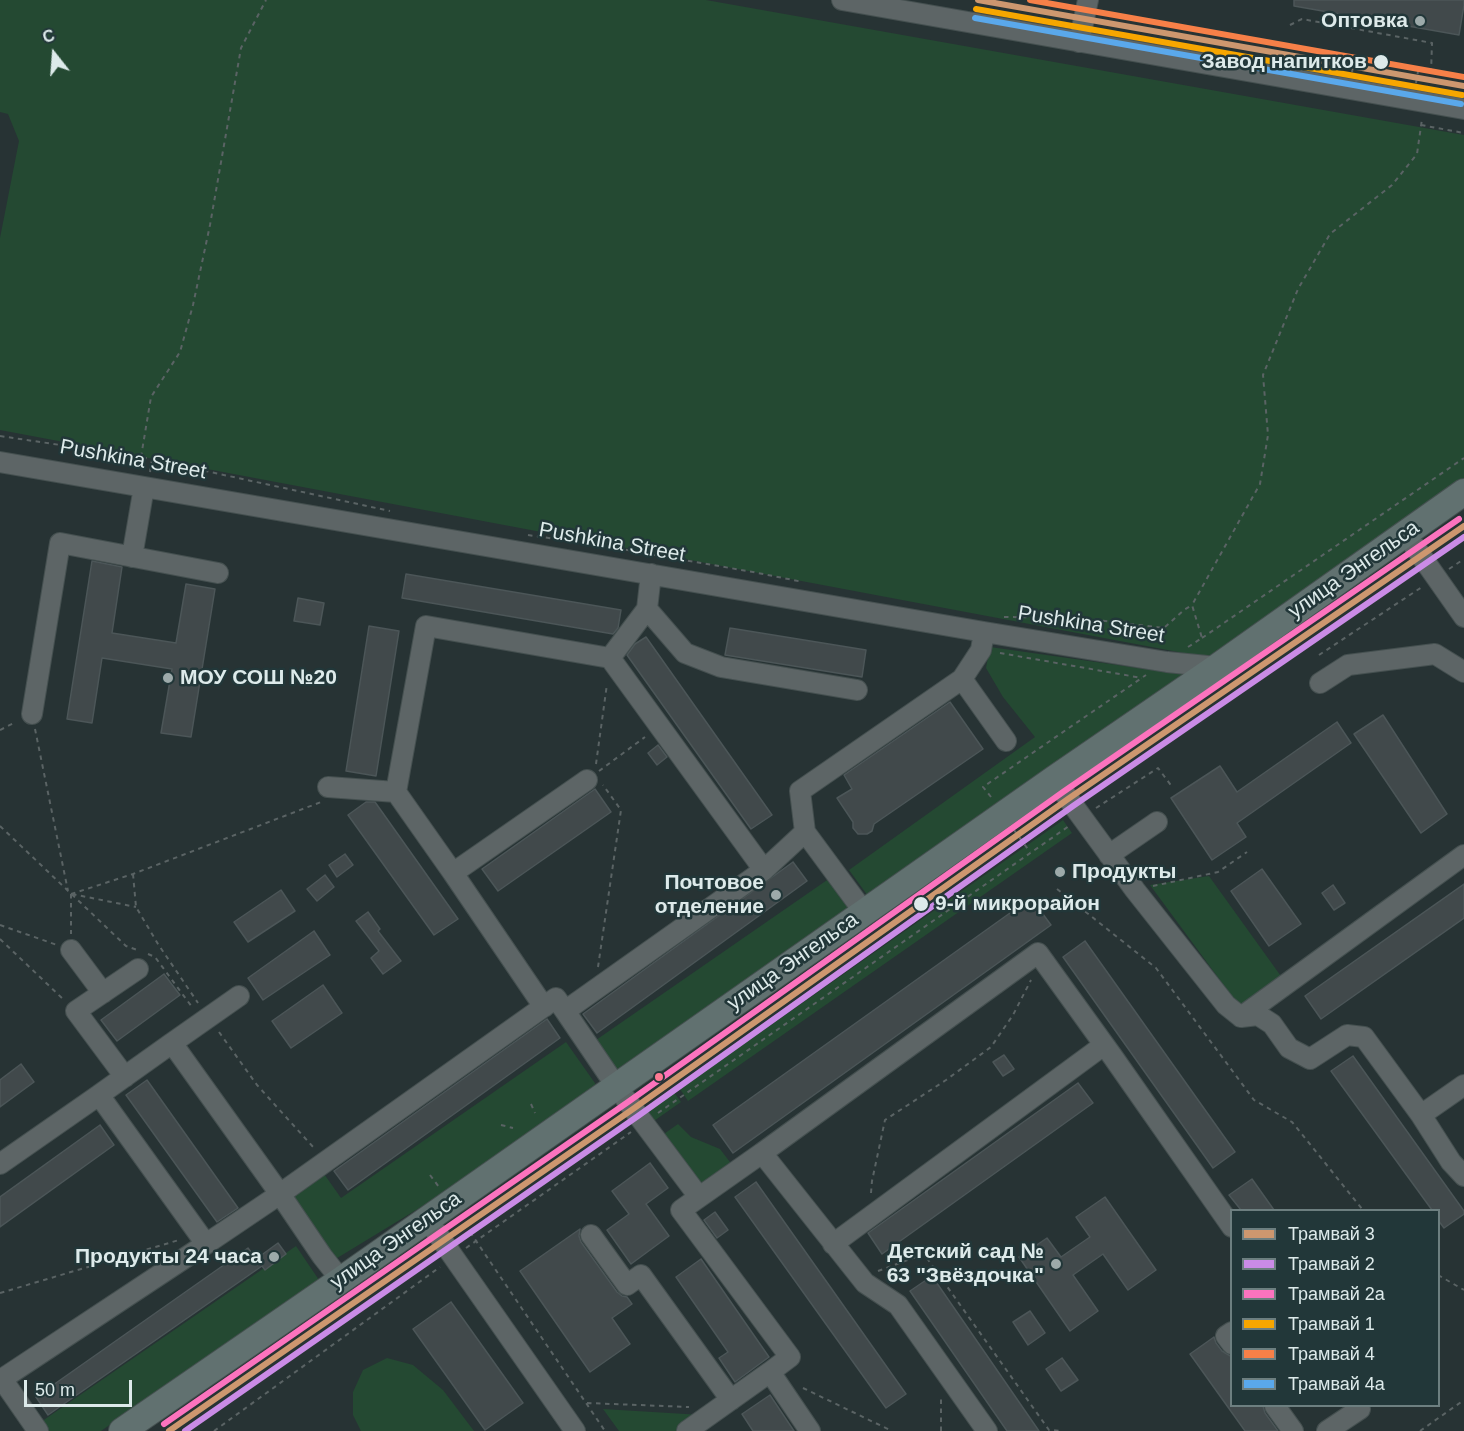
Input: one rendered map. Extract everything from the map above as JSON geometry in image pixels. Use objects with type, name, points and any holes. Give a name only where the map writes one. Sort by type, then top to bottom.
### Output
[{"type":"main road","name":"улица Энгельса","points":[[122,1431],[341,1280],[1464,492]]},
{"type":"street","points":[[842,0],[1464,110]]},
{"type":"street","points":[[1079,42],[1088,0]]},
{"type":"street","name":"Pushkina Street","points":[[0,462],[984,632],[1167,662],[1217,667]]},
{"type":"street","points":[[132,557],[144,487]]},
{"type":"street","points":[[1405,533],[1464,617]]},
{"type":"street","points":[[32,714],[60,543],[218,573]]},
{"type":"street","points":[[610,658],[647,609],[651,574]]},
{"type":"street","points":[[647,609],[685,653],[721,667],[857,690]]},
{"type":"street","points":[[544,1006],[396,792],[426,626],[610,658],[764,870]]},
{"type":"street","points":[[864,912],[805,832],[800,791],[962,679],[981,650],[984,632]]},
{"type":"street","points":[[1320,683],[1348,665],[1435,654],[1464,672]]},
{"type":"street","points":[[962,679],[1006,741]]},
{"type":"street","points":[[1054,779],[1135,890],[1226,1005],[1241,1017],[1258,1015],[1272,1024],[1289,1048],[1310,1059],[1347,1035],[1364,1037],[1464,1176]]},
{"type":"street","points":[[453,873],[594,781]]},
{"type":"street","points":[[327,793],[396,792]]},
{"type":"street","points":[[1109,855],[1157,822]]},
{"type":"street","points":[[566,1011],[764,870],[805,832]]},
{"type":"street","points":[[1241,1017],[1464,855]]},
{"type":"street","points":[[71,950],[103,993]]},
{"type":"street","points":[[687,1431],[717,1414],[790,1357],[681,1210],[1038,953],[1230,1224]]},
{"type":"street","points":[[125,1077],[76,1011],[138,969]]},
{"type":"street","points":[[0,1164],[239,996]]},
{"type":"street","points":[[38,1431],[1,1380],[279,1194],[556,998],[616,1086],[699,1197]]},
{"type":"street","points":[[172,1043],[341,1280]]},
{"type":"street","points":[[833,1244],[1104,1045]]},
{"type":"street","points":[[1421,1115],[1464,1085]]},
{"type":"street","points":[[99,1095],[206,1244]]},
{"type":"street","points":[[762,1153],[860,1278],[898,1305],[987,1431]]},
{"type":"street","points":[[427,1219],[575,1431]]},
{"type":"street","points":[[591,1235],[627,1285],[641,1275],[717,1414]]},
{"type":"street","points":[[771,1371],[810,1431]]},
{"type":"street","points":[[1276,1407],[1293,1431]]},
{"type":"street","points":[[1326,1431],[1360,1409],[1359,1407]]},
{"type":"path","points":[[141,457],[151,397],[180,352],[193,305],[210,225],[241,48],[266,0]]},
{"type":"path","points":[[1005,617],[1080,618],[1164,628],[1192,604],[1260,484],[1268,435],[1263,375],[1298,289],[1330,234],[1392,185],[1417,154],[1431,73],[1432,43],[1302,20],[1290,25]]},
{"type":"path","points":[[1352,72],[1355,55]]},
{"type":"path","points":[[1416,84],[1419,66]]},
{"type":"path","points":[[1421,125],[1464,133]]},
{"type":"path","points":[[0,436],[141,457],[397,512]]},
{"type":"path","points":[[994,802],[984,787],[1464,459]]},
{"type":"path","points":[[521,534],[598,545],[807,583]]},
{"type":"path","points":[[1319,655],[1464,559]]},
{"type":"path","points":[[1192,604],[1202,638]]},
{"type":"path","points":[[610,658],[595,774],[660,727]]},
{"type":"path","points":[[0,924],[71,950],[69,893],[32,714]]},
{"type":"path","points":[[477,1241],[1031,853],[1158,768],[1173,788]]},
{"type":"path","points":[[594,781],[621,810],[595,991]]},
{"type":"path","points":[[69,893],[133,874],[327,793]]},
{"type":"path","points":[[0,826],[126,946],[155,957],[203,1022]]},
{"type":"path","points":[[1012,827],[1031,853]]},
{"type":"path","points":[[1135,890],[1218,872],[1247,852]]},
{"type":"path","points":[[912,923],[965,885]]},
{"type":"path","points":[[1057,889],[1156,968],[1254,1100],[1292,1122],[1362,1209]]},
{"type":"path","points":[[69,893],[136,907]]},
{"type":"path","points":[[0,939],[76,1011]]},
{"type":"path","points":[[870,1217],[872,1181],[885,1120],[946,1080],[990,1047],[1013,1015],[1031,980]]},
{"type":"path","points":[[531,1104],[535,1113]]},
{"type":"path","points":[[501,1125],[513,1128]]},
{"type":"path","points":[[430,1175],[444,1193]]},
{"type":"path","points":[[470,1232],[605,1431]]},
{"type":"path","points":[[0,1293],[181,1240]]},
{"type":"path","points":[[860,1278],[924,1254],[1048,1430],[1063,1431]]},
{"type":"path","points":[[214,1431],[432,1273]]},
{"type":"path","points":[[1440,1276],[1464,1290]]},
{"type":"path","points":[[941,1431],[942,1368]]},
{"type":"path","points":[[771,1371],[892,1431]]},
{"type":"path","points":[[1420,1431],[1464,1400]]},
{"type":"path","points":[[585,1402],[717,1414]]},
{"type":"green space","points":[[0,0],[706,0],[1464,135],[1464,478],[1210,658],[0,430],[0,238],[19,141],[8,114],[0,112]]},
{"type":"green space","points":[[990,647],[1188,675],[868,896],[849,870],[1035,737],[1003,697],[986,668]]},
{"type":"green space","points":[[1063,820],[1072,833],[688,1101],[680,1089]]},
{"type":"green space","points":[[1209,876],[1283,979],[1242,1010],[1150,885]]},
{"type":"green space","points":[[830,878],[851,908],[604,1080],[583,1049]]},
{"type":"green space","points":[[566,1042],[597,1086],[444,1193],[329,1263],[286,1197],[322,1171],[341,1198]]},
{"type":"green space","points":[[673,1091],[681,1102],[651,1123],[643,1112]]},
{"type":"green space","points":[[678,1124],[691,1137],[720,1149],[733,1166],[700,1191],[661,1136]]},
{"type":"green space","points":[[296,1246],[319,1280],[101,1431],[43,1431],[38,1424]]},
{"type":"green space","points":[[387,1358],[413,1365],[443,1390],[474,1431],[361,1431],[353,1415],[353,1392],[363,1370]]},
{"type":"green space","points":[[603,1409],[702,1415],[678,1431],[619,1431]]},
{"type":"building","name":"Оптовка","points":[[1294,0],[1464,0],[1464,5],[1459,35],[1294,6]]},
{"type":"building","points":[[92,561],[122,567],[112,633],[176,643],[186,584],[215,589],[191,737],[161,733],[172,669],[102,658],[92,723],[67,719]]},
{"type":"building","points":[[406,574],[621,610],[618,628],[613,634],[402,598]]},
{"type":"building","points":[[298,598],[324,603],[320,625],[294,621]]},
{"type":"building","points":[[369,626],[399,631],[376,776],[346,771]]},
{"type":"building","points":[[730,628],[866,650],[862,677],[725,655]]},
{"type":"building","points":[[646,637],[772,815],[751,829],[627,655],[635,644]]},
{"type":"building","points":[[950,702],[983,749],[874,824],[872,831],[867,834],[858,834],[837,798],[852,789],[844,775]]},
{"type":"building","points":[[1383,715],[1447,814],[1421,833],[1354,734]]},
{"type":"building","points":[[1337,722],[1351,743],[1237,823],[1246,837],[1212,860],[1171,798],[1220,766],[1237,792]]},
{"type":"building","points":[[658,745],[667,757],[657,765],[648,753]]},
{"type":"building","points":[[595,789],[611,812],[498,891],[482,869]]},
{"type":"building","points":[[366,802],[375,802],[458,919],[434,935],[348,815]]},
{"type":"building","points":[[345,854],[353,865],[337,877],[329,865]]},
{"type":"building","points":[[793,862],[807,881],[597,1033],[583,1014]]},
{"type":"building","points":[[1262,869],[1301,924],[1269,946],[1231,891]]},
{"type":"building","points":[[325,875],[334,887],[317,901],[307,889]]},
{"type":"building","points":[[1464,884],[1464,918],[1321,1019],[1305,996]]},
{"type":"building","points":[[1333,885],[1345,903],[1334,910],[1322,893]]},
{"type":"building","points":[[281,890],[295,911],[248,942],[234,922]]},
{"type":"building","points":[[1031,898],[1051,925],[733,1153],[713,1125]]},
{"type":"building","points":[[368,912],[380,929],[378,931],[401,961],[383,974],[371,958],[379,951],[356,921]]},
{"type":"building","points":[[314,931],[330,955],[263,1000],[248,978]]},
{"type":"building","points":[[1085,941],[1235,1152],[1213,1168],[1063,957]]},
{"type":"building","points":[[164,974],[180,995],[117,1041],[101,1020]]},
{"type":"building","points":[[323,985],[342,1013],[291,1048],[272,1021]]},
{"type":"building","points":[[547,1019],[560,1038],[348,1190],[334,1171]]},
{"type":"building","points":[[1004,1055],[1014,1069],[1003,1076],[993,1062]]},
{"type":"building","points":[[1353,1056],[1464,1214],[1444,1228],[1440,1223],[1440,1209],[1431,1209],[1331,1071]]},
{"type":"building","points":[[21,1064],[34,1082],[0,1107],[0,1080]]},
{"type":"building","points":[[147,1080],[238,1208],[217,1222],[126,1095]]},
{"type":"building","points":[[1078,1083],[1093,1103],[882,1254],[868,1233]]},
{"type":"building","points":[[100,1125],[114,1145],[0,1227],[0,1197]]},
{"type":"building","points":[[650,1163],[668,1188],[646,1204],[669,1236],[631,1264],[607,1230],[629,1214],[612,1191]]},
{"type":"building","points":[[1252,1179],[1273,1209],[1240,1209],[1229,1195]]},
{"type":"building","points":[[756,1182],[906,1394],[886,1408],[735,1197]]},
{"type":"building","name":"Детский сад № 63 \"Звёздочка\"","points":[[1105,1197],[1156,1270],[1128,1290],[1103,1254],[1073,1275],[1098,1311],[1070,1331],[1019,1257],[1047,1238],[1061,1257],[1090,1237],[1076,1217]]},
{"type":"building","points":[[715,1212],[728,1230],[717,1238],[704,1220]]},
{"type":"building","points":[[580,1229],[581,1242],[617,1292],[627,1297],[632,1304],[612,1318],[630,1344],[590,1372],[520,1271]]},
{"type":"building","points":[[278,1243],[286,1254],[265,1270],[262,1266],[48,1415],[36,1397],[248,1248],[256,1259]]},
{"type":"building","points":[[701,1259],[769,1357],[735,1382],[719,1358],[728,1352],[676,1277]]},
{"type":"building","points":[[932,1276],[1039,1431],[1007,1431],[910,1291]]},
{"type":"building","points":[[451,1302],[523,1403],[485,1430],[413,1329]]},
{"type":"building","points":[[1030,1311],[1045,1333],[1028,1345],[1013,1322]]},
{"type":"building","points":[[1214,1337],[1222,1351],[1230,1356],[1230,1407],[1263,1407],[1278,1431],[1245,1431],[1190,1354]]},
{"type":"building","points":[[1062,1358],[1078,1380],[1061,1391],[1046,1369]]},
{"type":"building","points":[[770,1395],[794,1431],[753,1431],[742,1414]]},
{"type":"tram line","name":"3","points":[[978,0],[1464,86]]},
{"type":"tram line","name":"4","points":[[1030,0],[1464,77]]},
{"type":"tram line","name":"1","points":[[976,9],[1462,95]]},
{"type":"tram line","name":"4а","points":[[975,18],[1461,104]]},
{"type":"tram line","name":"2а","points":[[164,1424],[628,1102],[1063,792],[1459,519]]},
{"type":"tram line","name":"3","points":[[169,1431],[633,1109],[1068,799],[1464,526]]},
{"type":"tram line","name":"2","points":[[185,1431],[638,1116],[1073,806],[1464,537]]},
{"type":"place","name":"Оптовка","points":[[1420,21]]},
{"type":"place","name":"Завод напитков","points":[[1381,62]]},
{"type":"place","name":"МОУ СОШ №20","points":[[168,678]]},
{"type":"place","name":"Продукты","points":[[1060,872]]},
{"type":"place","name":"Почтовое отделение","points":[[776,895]]},
{"type":"place","name":"9-й микрорайон","points":[[921,904]]},
{"type":"place","name":"Продукты 24 часа","points":[[274,1257]]},
{"type":"place","name":"Детский сад № 63 \"Звёздочка\"","points":[[1056,1264]]}]
